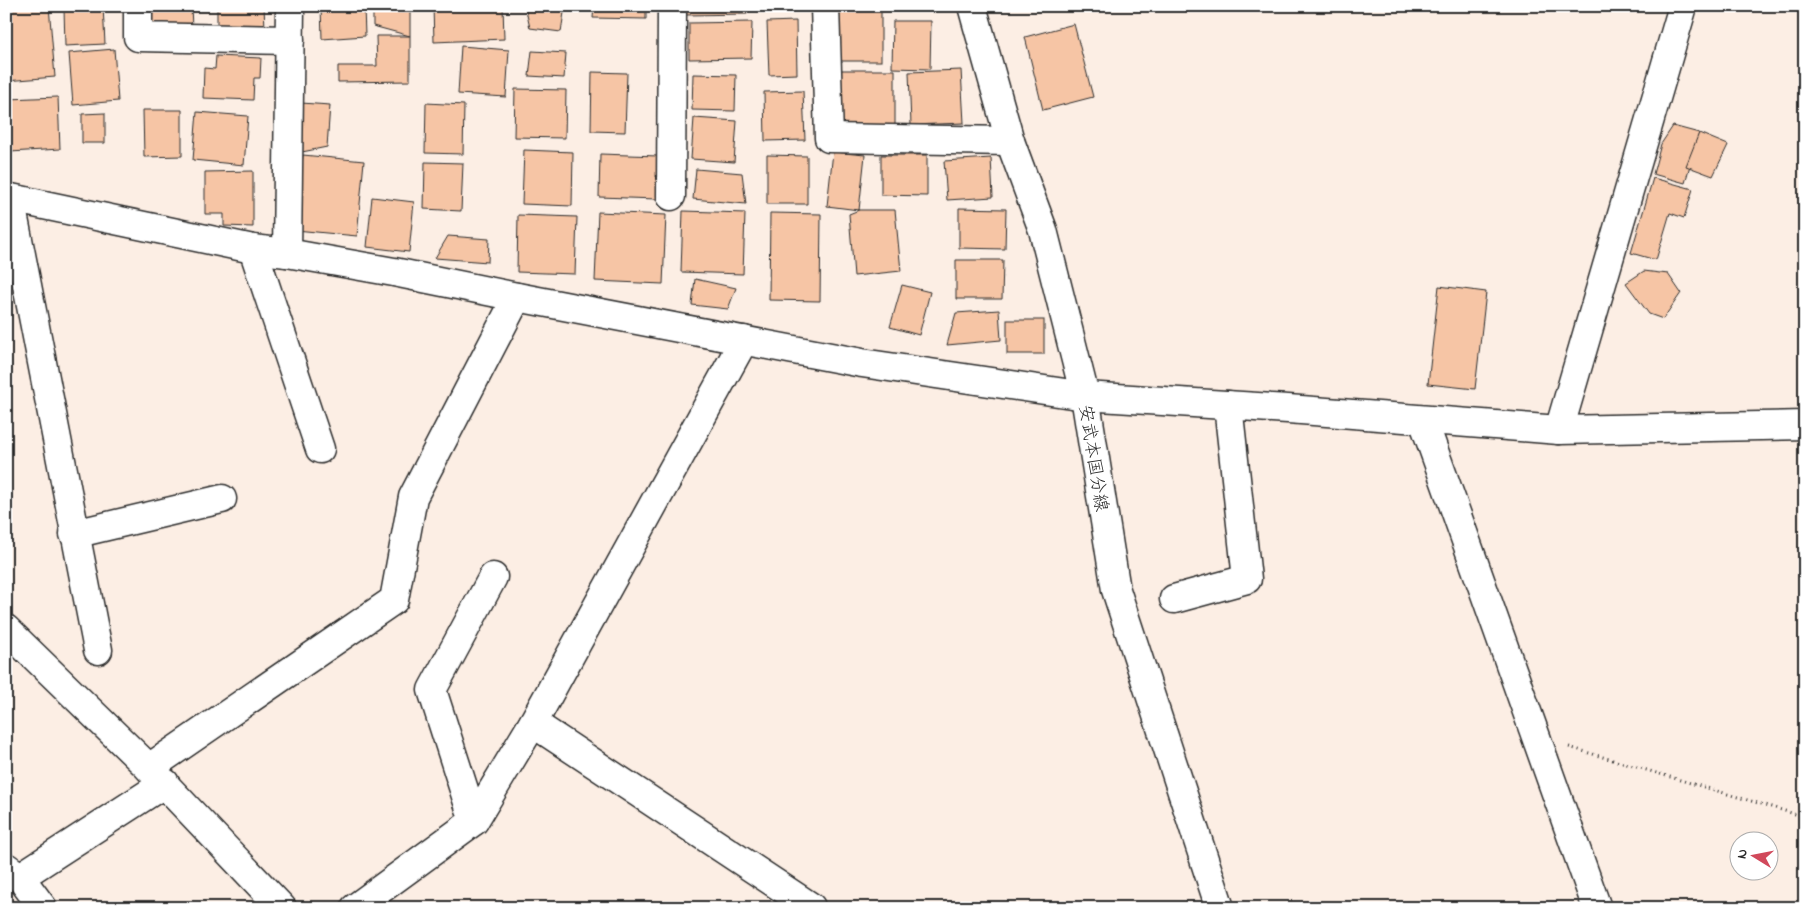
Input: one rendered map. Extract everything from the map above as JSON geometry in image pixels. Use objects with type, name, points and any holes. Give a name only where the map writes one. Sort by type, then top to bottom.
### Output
[{"type":"street","points":[[138,6],[138,37],[290,40]]},
{"type":"street","points":[[287,252],[290,6]]},
{"type":"street","points":[[671,196],[672,6]]},
{"type":"street","points":[[824,6],[829,138],[1010,141]]},
{"type":"street","name":"安武本国分線","points":[[972,6],[1010,141],[1043,230],[1085,396],[1116,590],[1220,908]]},
{"type":"street","points":[[1559,430],[1683,6]]},
{"type":"street","points":[[98,650],[8,198],[253,249],[287,252],[862,363],[1085,396],[1559,430],[1805,425]]},
{"type":"street","points":[[253,249],[320,449]]},
{"type":"street","points":[[43,908],[13,872],[157,775],[394,600],[413,497],[517,297]]},
{"type":"street","points":[[355,908],[474,821],[533,723],[744,340]]},
{"type":"street","points":[[1174,599],[1246,579],[1228,405]]},
{"type":"street","points":[[1423,420],[1597,908]]},
{"type":"street","points":[[74,534],[222,499]]},
{"type":"street","points":[[474,821],[432,690],[493,577]]},
{"type":"street","points":[[6,629],[157,775],[282,908]]},
{"type":"street","points":[[533,723],[811,907]]},
{"type":"path","points":[[1539,745],[1562,745],[1805,817]]},
{"type":"building","points":[[6,6],[49,6],[55,77],[6,81]]},
{"type":"building","points":[[103,6],[105,44],[65,46],[64,8]]},
{"type":"building","points":[[147,6],[191,6],[192,28],[147,28]]},
{"type":"building","points":[[217,6],[264,6],[265,29],[217,30]]},
{"type":"building","points":[[321,6],[364,6],[365,36],[322,39]]},
{"type":"building","points":[[373,6],[410,6],[410,36],[373,26]]},
{"type":"building","points":[[433,6],[503,6],[504,39],[434,42]]},
{"type":"building","points":[[525,6],[565,6],[561,32],[530,28]]},
{"type":"building","points":[[594,6],[646,6],[646,19],[593,18]]},
{"type":"building","points":[[686,6],[747,6],[747,14],[686,15]]},
{"type":"building","points":[[835,6],[881,6],[881,61],[835,61]]},
{"type":"building","points":[[796,21],[797,74],[769,75],[767,22]]},
{"type":"building","points":[[893,21],[931,21],[930,69],[892,68]]},
{"type":"building","points":[[752,22],[751,58],[689,59],[689,23]]},
{"type":"building","points":[[1074,24],[1093,97],[1043,110],[1025,37]]},
{"type":"building","points":[[376,36],[410,36],[410,81],[338,82],[338,66],[377,66]]},
{"type":"building","points":[[461,46],[509,50],[506,97],[458,94]]},
{"type":"building","points":[[114,49],[118,101],[73,105],[69,53]]},
{"type":"building","points":[[532,51],[566,53],[564,78],[529,76]]},
{"type":"building","points":[[216,56],[261,58],[260,78],[254,78],[253,100],[203,98],[204,68],[215,69]]},
{"type":"building","points":[[840,70],[895,70],[895,126],[839,125]]},
{"type":"building","points":[[961,70],[964,123],[911,125],[909,72]]},
{"type":"building","points":[[592,72],[627,73],[625,132],[591,131]]},
{"type":"building","points":[[693,74],[736,75],[735,111],[692,110]]},
{"type":"building","points":[[515,89],[566,90],[565,138],[514,137]]},
{"type":"building","points":[[803,91],[805,140],[765,141],[764,92]]},
{"type":"building","points":[[58,97],[60,149],[10,152],[8,99]]},
{"type":"building","points":[[301,103],[330,105],[327,147],[297,153]]},
{"type":"building","points":[[426,103],[464,105],[463,154],[425,153]]},
{"type":"building","points":[[143,110],[182,110],[182,156],[144,157]]},
{"type":"building","points":[[197,112],[248,116],[244,165],[193,160]]},
{"type":"building","points":[[105,113],[105,143],[82,143],[82,114]]},
{"type":"building","points":[[694,118],[737,121],[734,162],[691,159]]},
{"type":"building","points":[[1673,126],[1699,133],[1685,183],[1653,174],[1661,144]]},
{"type":"building","points":[[1699,133],[1728,145],[1713,176],[1686,166]]},
{"type":"building","points":[[524,150],[573,152],[572,206],[522,204]]},
{"type":"building","points":[[833,152],[865,155],[859,210],[827,206]]},
{"type":"building","points":[[600,154],[658,156],[657,199],[599,197]]},
{"type":"building","points":[[303,155],[364,161],[357,236],[296,230]]},
{"type":"building","points":[[767,155],[807,156],[807,204],[767,204]]},
{"type":"building","points":[[881,155],[927,155],[927,196],[881,195]]},
{"type":"building","points":[[991,158],[993,197],[947,200],[944,161]]},
{"type":"building","points":[[425,162],[463,163],[461,211],[424,209]]},
{"type":"building","points":[[696,169],[742,173],[746,204],[693,199]]},
{"type":"building","points":[[253,171],[253,227],[224,226],[224,214],[205,214],[205,172]]},
{"type":"building","points":[[1653,178],[1693,189],[1684,218],[1670,213],[1656,260],[1631,253]]},
{"type":"building","points":[[372,197],[414,202],[409,252],[367,247]]},
{"type":"building","points":[[959,208],[1006,209],[1005,249],[959,248]]},
{"type":"building","points":[[859,210],[895,210],[901,271],[854,276],[849,214]]},
{"type":"building","points":[[683,211],[745,213],[743,274],[681,272]]},
{"type":"building","points":[[598,212],[666,215],[663,284],[595,281]]},
{"type":"building","points":[[770,213],[821,214],[820,301],[769,300]]},
{"type":"building","points":[[518,215],[577,217],[575,274],[517,272]]},
{"type":"building","points":[[448,236],[489,239],[488,262],[435,258]]},
{"type":"building","points":[[956,260],[1003,260],[1002,299],[956,299]]},
{"type":"building","points":[[1644,271],[1668,274],[1681,293],[1663,319],[1649,314],[1626,283]]},
{"type":"building","points":[[695,279],[736,288],[728,309],[692,305]]},
{"type":"building","points":[[902,285],[930,292],[919,335],[890,327]]},
{"type":"building","points":[[1439,286],[1486,292],[1475,389],[1428,384]]},
{"type":"building","points":[[999,310],[1001,340],[947,345],[956,313]]},
{"type":"building","points":[[1007,320],[1044,320],[1044,354],[1007,354]]}]
